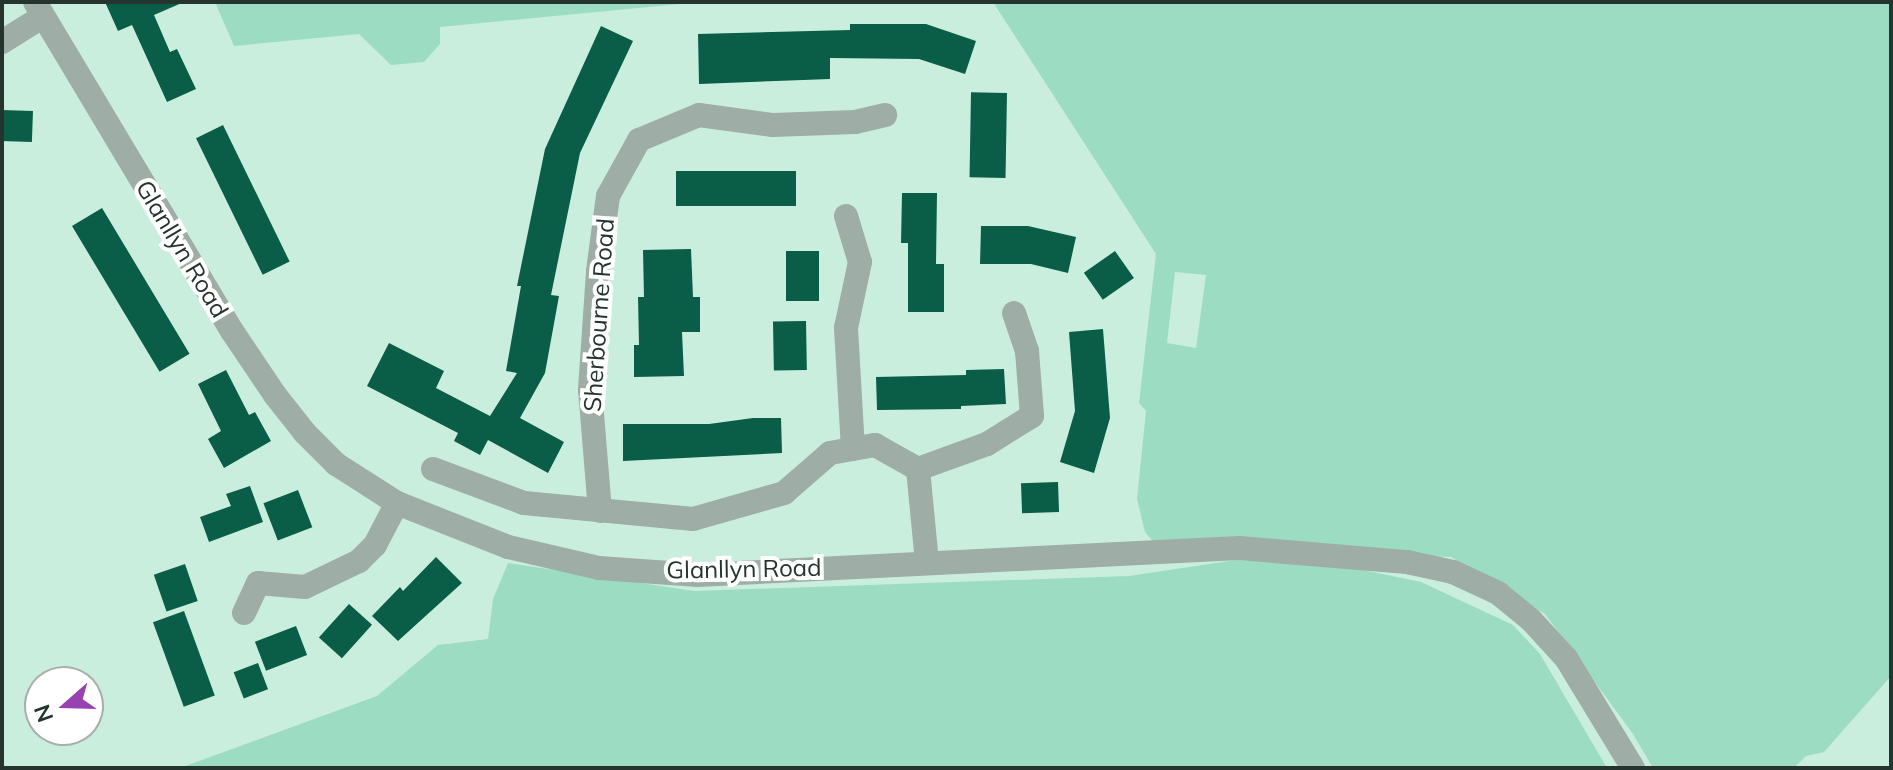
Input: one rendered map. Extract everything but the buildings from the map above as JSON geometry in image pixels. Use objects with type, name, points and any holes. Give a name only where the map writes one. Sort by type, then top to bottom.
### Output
[{"type":"street","points":[[2,42],[39,10]]},
{"type":"street","name":"Glanllyn Road","points":[[39,10],[215,304],[275,395],[305,433],[336,464],[397,503],[508,547],[599,568],[698,575],[1239,548],[1407,562],[1453,572],[1498,593],[1531,620],[1566,658],[1633,768]]},
{"type":"street","name":"Sherbourne Road","points":[[600,511],[590,389],[598,271],[608,196],[639,140],[699,115],[773,125],[855,122],[885,115]]},
{"type":"street","points":[[846,216],[860,262],[846,328],[853,449]]},
{"type":"street","points":[[433,469],[524,503],[693,519],[784,493],[830,453],[875,445],[918,469],[987,444],[1032,416],[1027,351],[1014,313]]},
{"type":"street","points":[[918,469],[927,562]]},
{"type":"street","points":[[244,613],[255,574],[305,587],[332,577],[359,561],[375,545],[397,503]]},
{"type":"green space","points":[[215,2],[701,2],[440,27],[440,44],[424,62],[391,65],[359,34],[234,46]]},
{"type":"green space","points":[[993,2],[1891,2],[1891,676],[1824,752],[1806,756],[1794,768],[1653,768],[1633,734],[1545,614],[1451,557],[1159,548],[1145,532],[1137,499],[1146,411],[1139,403],[1156,254]],"holes":[[[1175,272],[1206,275],[1196,348],[1167,343]]]},
{"type":"green space","points":[[1236,560],[1344,566],[1421,582],[1513,625],[1540,654],[1607,768],[180,768],[377,696],[438,645],[488,639],[493,599],[508,563],[694,591],[1129,576]]}]
